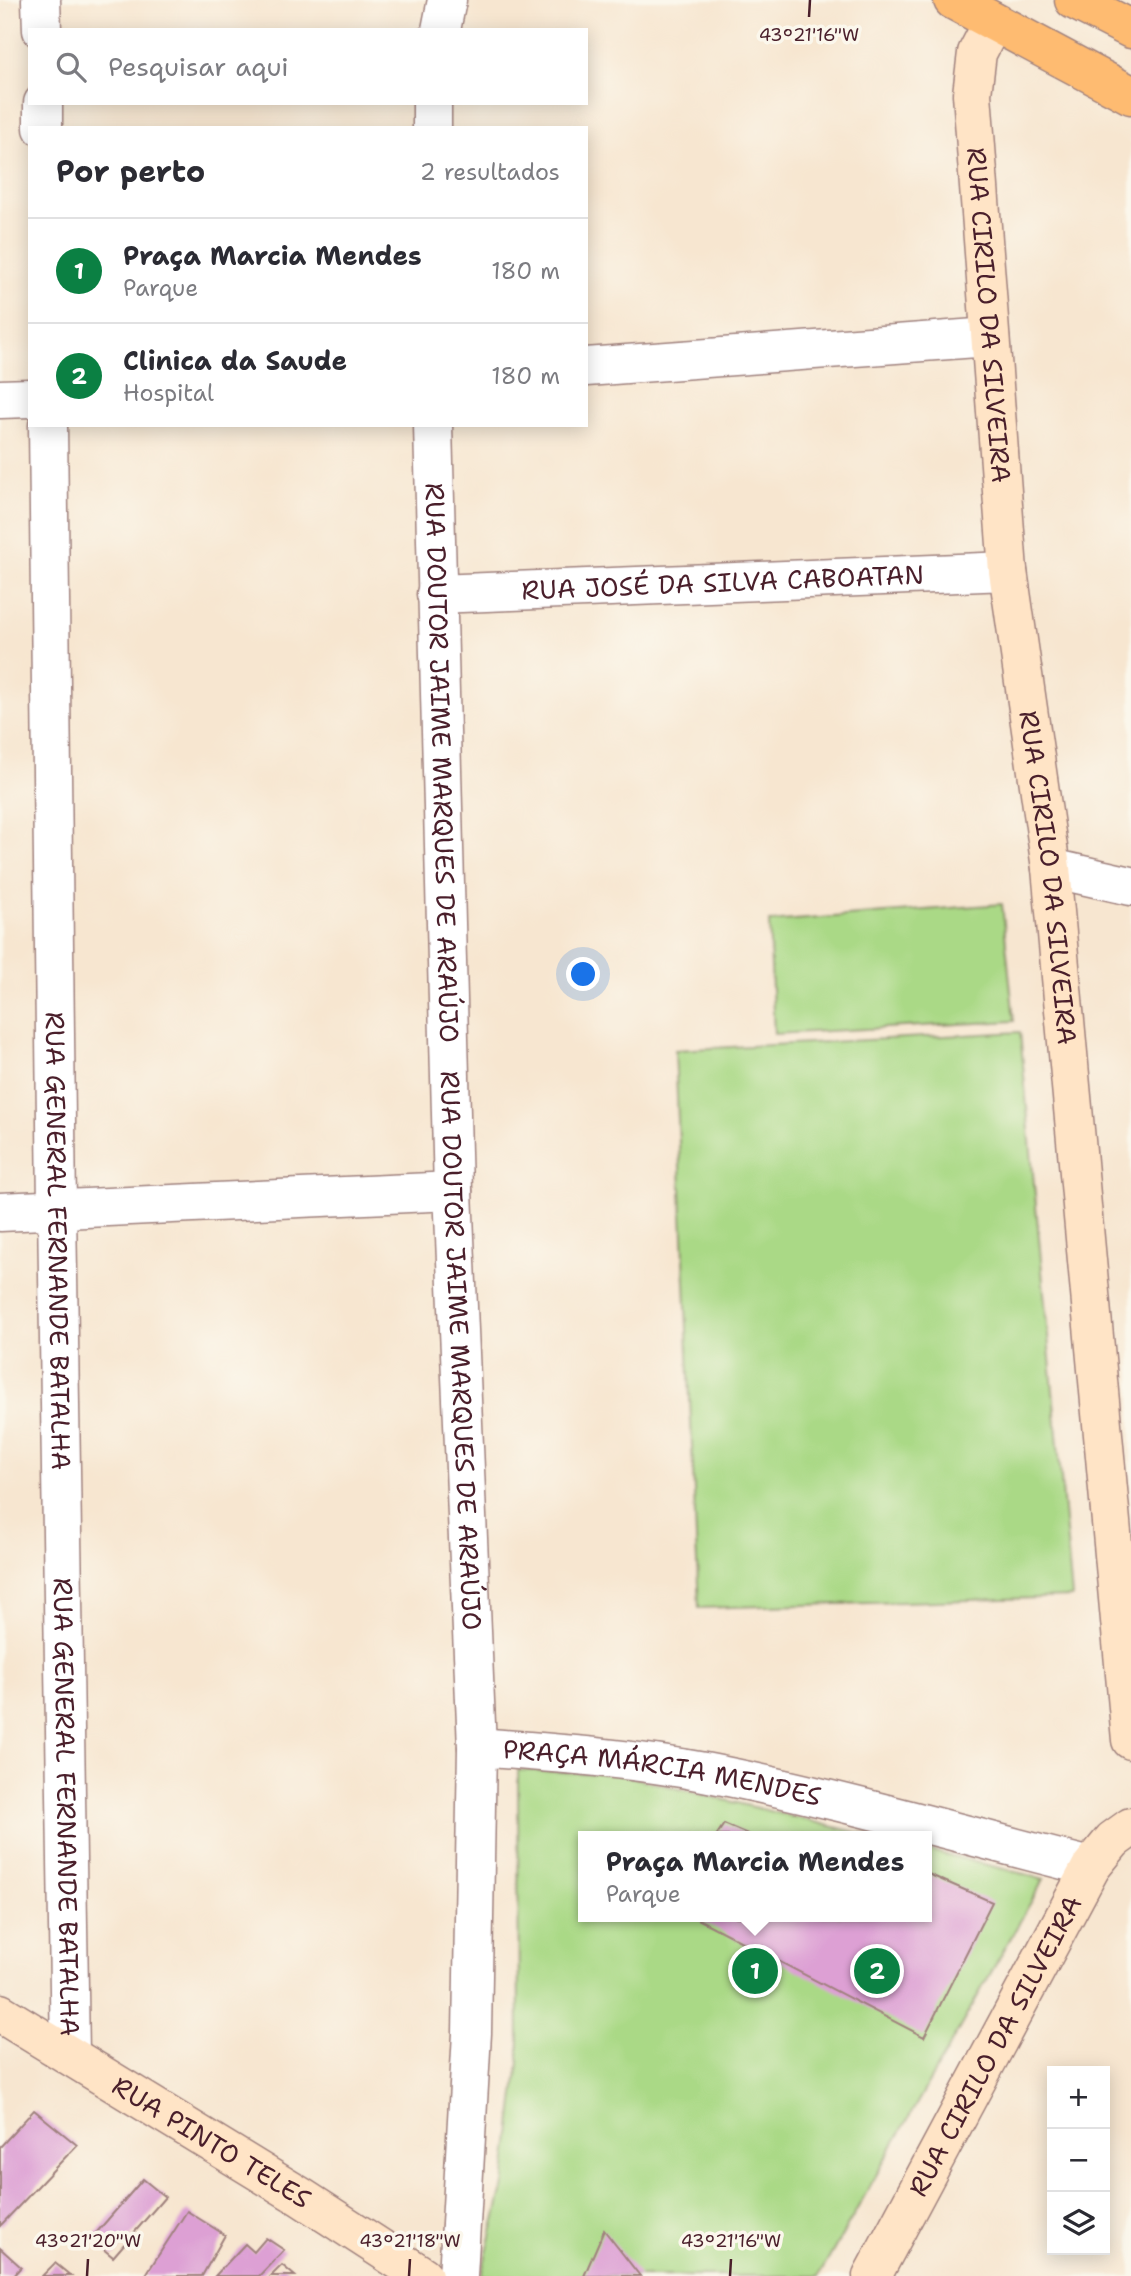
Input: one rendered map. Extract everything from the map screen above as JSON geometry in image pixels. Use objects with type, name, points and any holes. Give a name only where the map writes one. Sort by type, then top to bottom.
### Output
[{"type":"main road","points":[[953,0],[1131,95]]},
{"type":"main road","points":[[1074,0],[1131,29]]},
{"type":"street","points":[[41,0],[42,28]]},
{"type":"street","points":[[441,28],[447,0]]},
{"type":"street","name":"RUA CIRILO DA SILVEIRA","points":[[993,22],[977,53],[972,94],[990,337],[1009,571],[1051,868],[1131,1740]]},
{"type":"street","points":[[43,105],[43,126]]},
{"type":"street","points":[[432,105],[432,126]]},
{"type":"street","points":[[588,367],[990,337]]},
{"type":"street","points":[[0,399],[28,398]]},
{"type":"street","name":"RUA GENERAL FERNANDE BATALHA","points":[[48,427],[70,2055]]},
{"type":"street","name":"RUA DOUTOR JAIME MARQUES DE ARAÚJO","points":[[433,427],[453,1191],[477,1747],[472,2033],[458,2276]]},
{"type":"street","name":"RUA JOSÉ DA SILVA CABOATAN","points":[[436,594],[1009,571]]},
{"type":"street","points":[[1051,868],[1131,886]]},
{"type":"street","points":[[0,1212],[453,1191]]},
{"type":"street","name":"PRAÇA MÁRCIA MENDES","points":[[477,1747],[601,1756],[704,1772],[1091,1867]]},
{"type":"street","name":"RUA CIRILO DA SILVEIRA","points":[[872,2276],[1091,1867],[1114,1840],[1131,1826]]},
{"type":"street","name":"RUA PINTO TELES","points":[[0,2013],[301,2197],[423,2276]]},
{"type":"green space","points":[[1002,904],[1014,1021],[774,1034],[769,922]]},
{"type":"green space","points":[[1020,1032],[1072,1597],[699,1608],[675,1050]]},
{"type":"green space","points":[[518,1770],[623,1775],[851,1831],[578,1831],[578,1922],[932,1922],[932,1851],[1044,1879],[819,2276],[481,2276],[504,2184],[519,2062]]},
{"type":"building","points":[[724,1824],[740,1831],[719,1831]]},
{"type":"building","points":[[932,1876],[992,1902],[924,2037],[704,1922],[932,1922]]},
{"type":"building","points":[[34,2110],[77,2145],[0,2226],[0,2147]]},
{"type":"building","points":[[143,2179],[165,2197],[113,2257],[91,2239]]},
{"type":"building","points":[[187,2211],[225,2235],[202,2276],[145,2276]]},
{"type":"building","points":[[604,2230],[640,2276],[584,2276]]},
{"type":"building","points":[[266,2238],[284,2250],[259,2276],[215,2276],[245,2244],[254,2252]]},
{"type":"building","points":[[0,2248],[21,2267],[13,2276],[0,2276]]},
{"type":"building","points":[[55,2263],[71,2276],[42,2276]]},
{"type":"building","points":[[282,2265],[295,2276],[271,2276]]},
{"type":"place","name":"Praça Marcia Mendes","points":[[755,1971]]},
{"type":"place","name":"Clinica da Saude","points":[[877,1971]]}]
